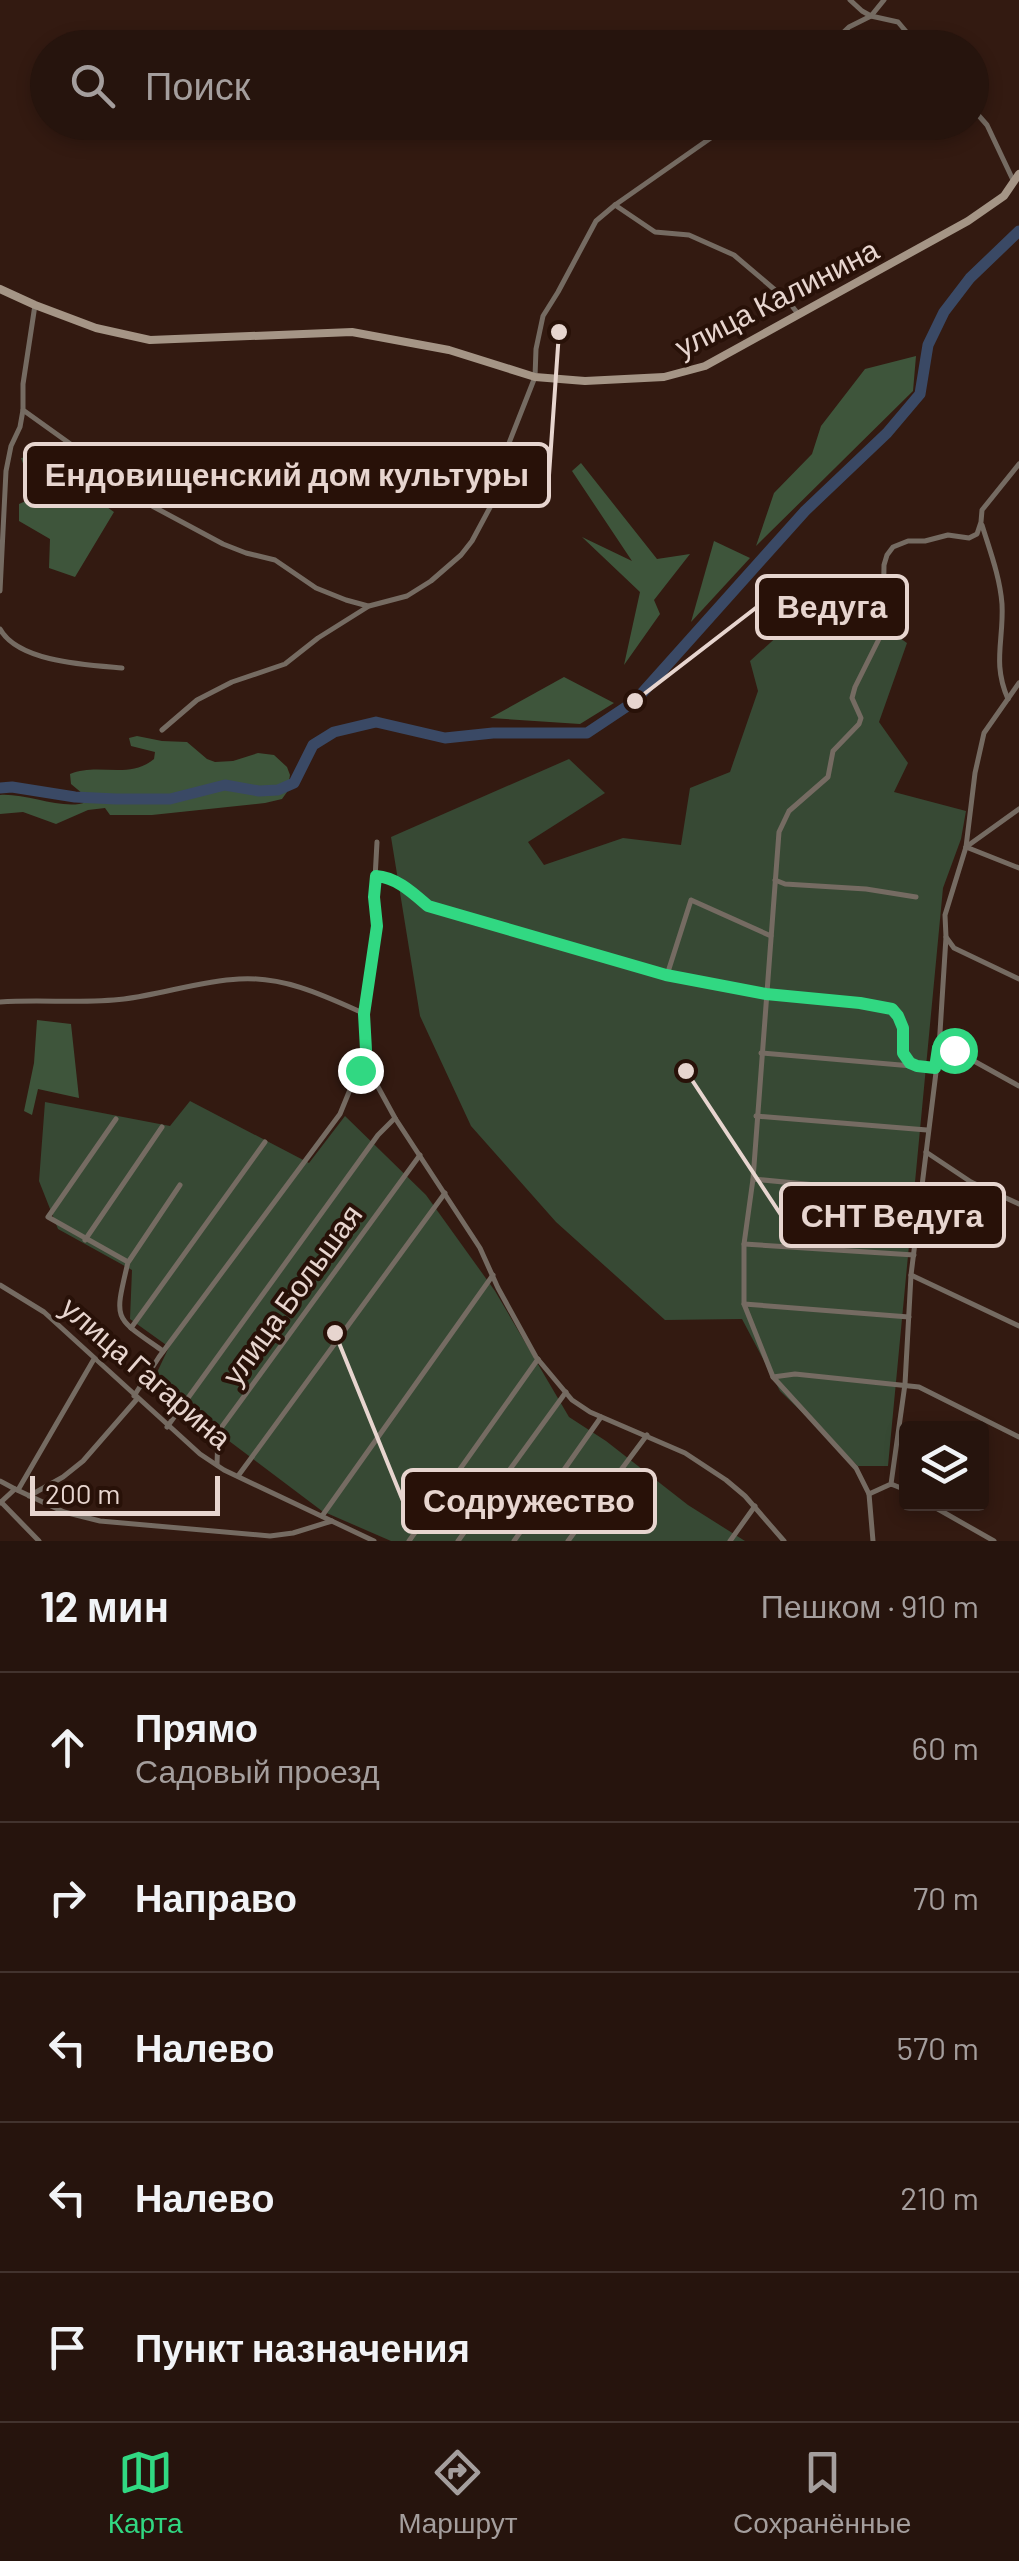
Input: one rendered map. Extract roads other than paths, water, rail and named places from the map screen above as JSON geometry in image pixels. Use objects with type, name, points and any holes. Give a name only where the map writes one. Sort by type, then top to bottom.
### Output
[{"type":"street","points":[[850,0],[871,16],[898,22],[905,30]]},
{"type":"street","points":[[846,30],[871,16],[884,0]]},
{"type":"street","points":[[989,129],[1016,177]]},
{"type":"street","points":[[162,730],[197,700],[232,682],[285,664],[369,606],[407,596],[431,582],[461,555],[494,500],[496,476],[535,377],[542,316],[596,221],[708,140]]},
{"type":"street","name":"улица Калинина","points":[[0,289],[96,328],[150,340],[352,332],[449,350],[535,377],[625,380],[685,373],[705,366],[968,221],[1004,196],[1016,177]]},
{"type":"street","points":[[614,205],[655,232],[689,236],[734,255],[788,301],[798,316]]},
{"type":"street","points":[[0,591],[6,471],[24,410],[23,384],[35,305]]},
{"type":"street","points":[[24,410],[97,463],[128,491],[154,506],[223,544],[275,560],[316,588],[369,606]]},
{"type":"street","points":[[1008,699],[999,672],[1000,592],[982,510],[1019,464]]},
{"type":"street","points":[[873,1541],[868,1494],[856,1468],[773,1378],[744,1304],[744,1244],[779,832],[789,811],[828,776],[833,751],[859,724],[861,718],[852,698],[883,631],[887,555],[908,541],[948,535],[969,538],[977,534],[982,522]]},
{"type":"street","points":[[0,628],[10,642],[24,651],[122,668]]},
{"type":"street","points":[[891,1484],[905,1384],[911,1275],[938,1048],[945,915],[966,847],[984,733],[1019,683]]},
{"type":"street","points":[[966,847],[1019,808]]},
{"type":"street","points":[[378,842],[374,897],[377,926],[364,1014],[366,1050],[372,1076],[396,1118],[480,1248],[538,1359],[566,1392],[578,1405],[685,1454],[726,1480],[755,1506],[784,1541]]},
{"type":"street","points":[[966,847],[1019,868]]},
{"type":"street","points":[[376,876],[384,876],[410,890],[428,906],[666,975],[766,994],[892,1009],[903,1028],[903,1053],[917,1066]]},
{"type":"street","points":[[775,880],[916,897]]},
{"type":"street","points":[[666,975],[691,900],[771,936]]},
{"type":"street","points":[[946,937],[954,948],[1019,979]]},
{"type":"street","points":[[0,1002],[124,999],[240,978],[294,985],[364,1014]]},
{"type":"street","points":[[938,1048],[954,1050],[1019,1086]]},
{"type":"street","points":[[29,1496],[83,1461],[135,1397],[163,1351],[340,1114],[366,1050]]},
{"type":"street","points":[[761,1053],[935,1068]]},
{"type":"street","points":[[756,1116],[928,1130]]},
{"type":"street","points":[[168,1427],[378,1135],[396,1118]]},
{"type":"street","points":[[116,1119],[48,1217],[128,1262]]},
{"type":"street","points":[[85,1240],[162,1127]]},
{"type":"street","points":[[130,1328],[265,1142]]},
{"type":"street","points":[[925,1152],[971,1182],[1019,1204]]},
{"type":"street","name":"улица Большая","points":[[217,1465],[218,1432],[420,1155]]},
{"type":"street","points":[[752,1179],[920,1195]]},
{"type":"street","points":[[163,1351],[130,1328],[120,1316],[119,1304],[128,1262],[180,1185]]},
{"type":"street","points":[[238,1476],[445,1193]]},
{"type":"street","points":[[744,1244],[914,1255]]},
{"type":"street","points":[[322,1516],[493,1275]]},
{"type":"street","points":[[911,1275],[1019,1326]]},
{"type":"street","name":"улица Гагарина","points":[[0,1285],[44,1312],[200,1454],[374,1541]]},
{"type":"street","points":[[744,1304],[909,1317]]},
{"type":"street","points":[[39,1541],[1,1503],[16,1490],[94,1359]]},
{"type":"street","points":[[409,1541],[538,1359]]},
{"type":"street","points":[[773,1378],[794,1374],[918,1387],[1019,1437]]},
{"type":"street","points":[[458,1541],[566,1392]]},
{"type":"street","points":[[514,1541],[601,1416]]},
{"type":"street","points":[[568,1541],[646,1435]]},
{"type":"street","points":[[0,1480],[64,1512],[100,1521],[270,1536],[332,1521]]},
{"type":"street","points":[[868,1494],[891,1484],[899,1487]]},
{"type":"street","points":[[730,1541],[755,1506]]},
{"type":"street","points":[[941,1511],[994,1541]]},
{"type":"waterway","points":[[0,788],[116,799],[170,799],[225,785],[278,790],[294,783],[313,745],[334,732],[376,722],[445,738],[493,733],[587,733],[635,701],[805,511],[887,433],[920,394],[928,345],[944,312],[970,278],[1019,231]]},
{"type":"place","name":"Ендовищенский дом культуры","points":[[559,332]]},
{"type":"place","name":"Ведуга","points":[[635,701]]},
{"type":"place","name":"СНТ Ведуга","points":[[686,1071]]},
{"type":"place","name":"Содружество","points":[[335,1333]]}]
